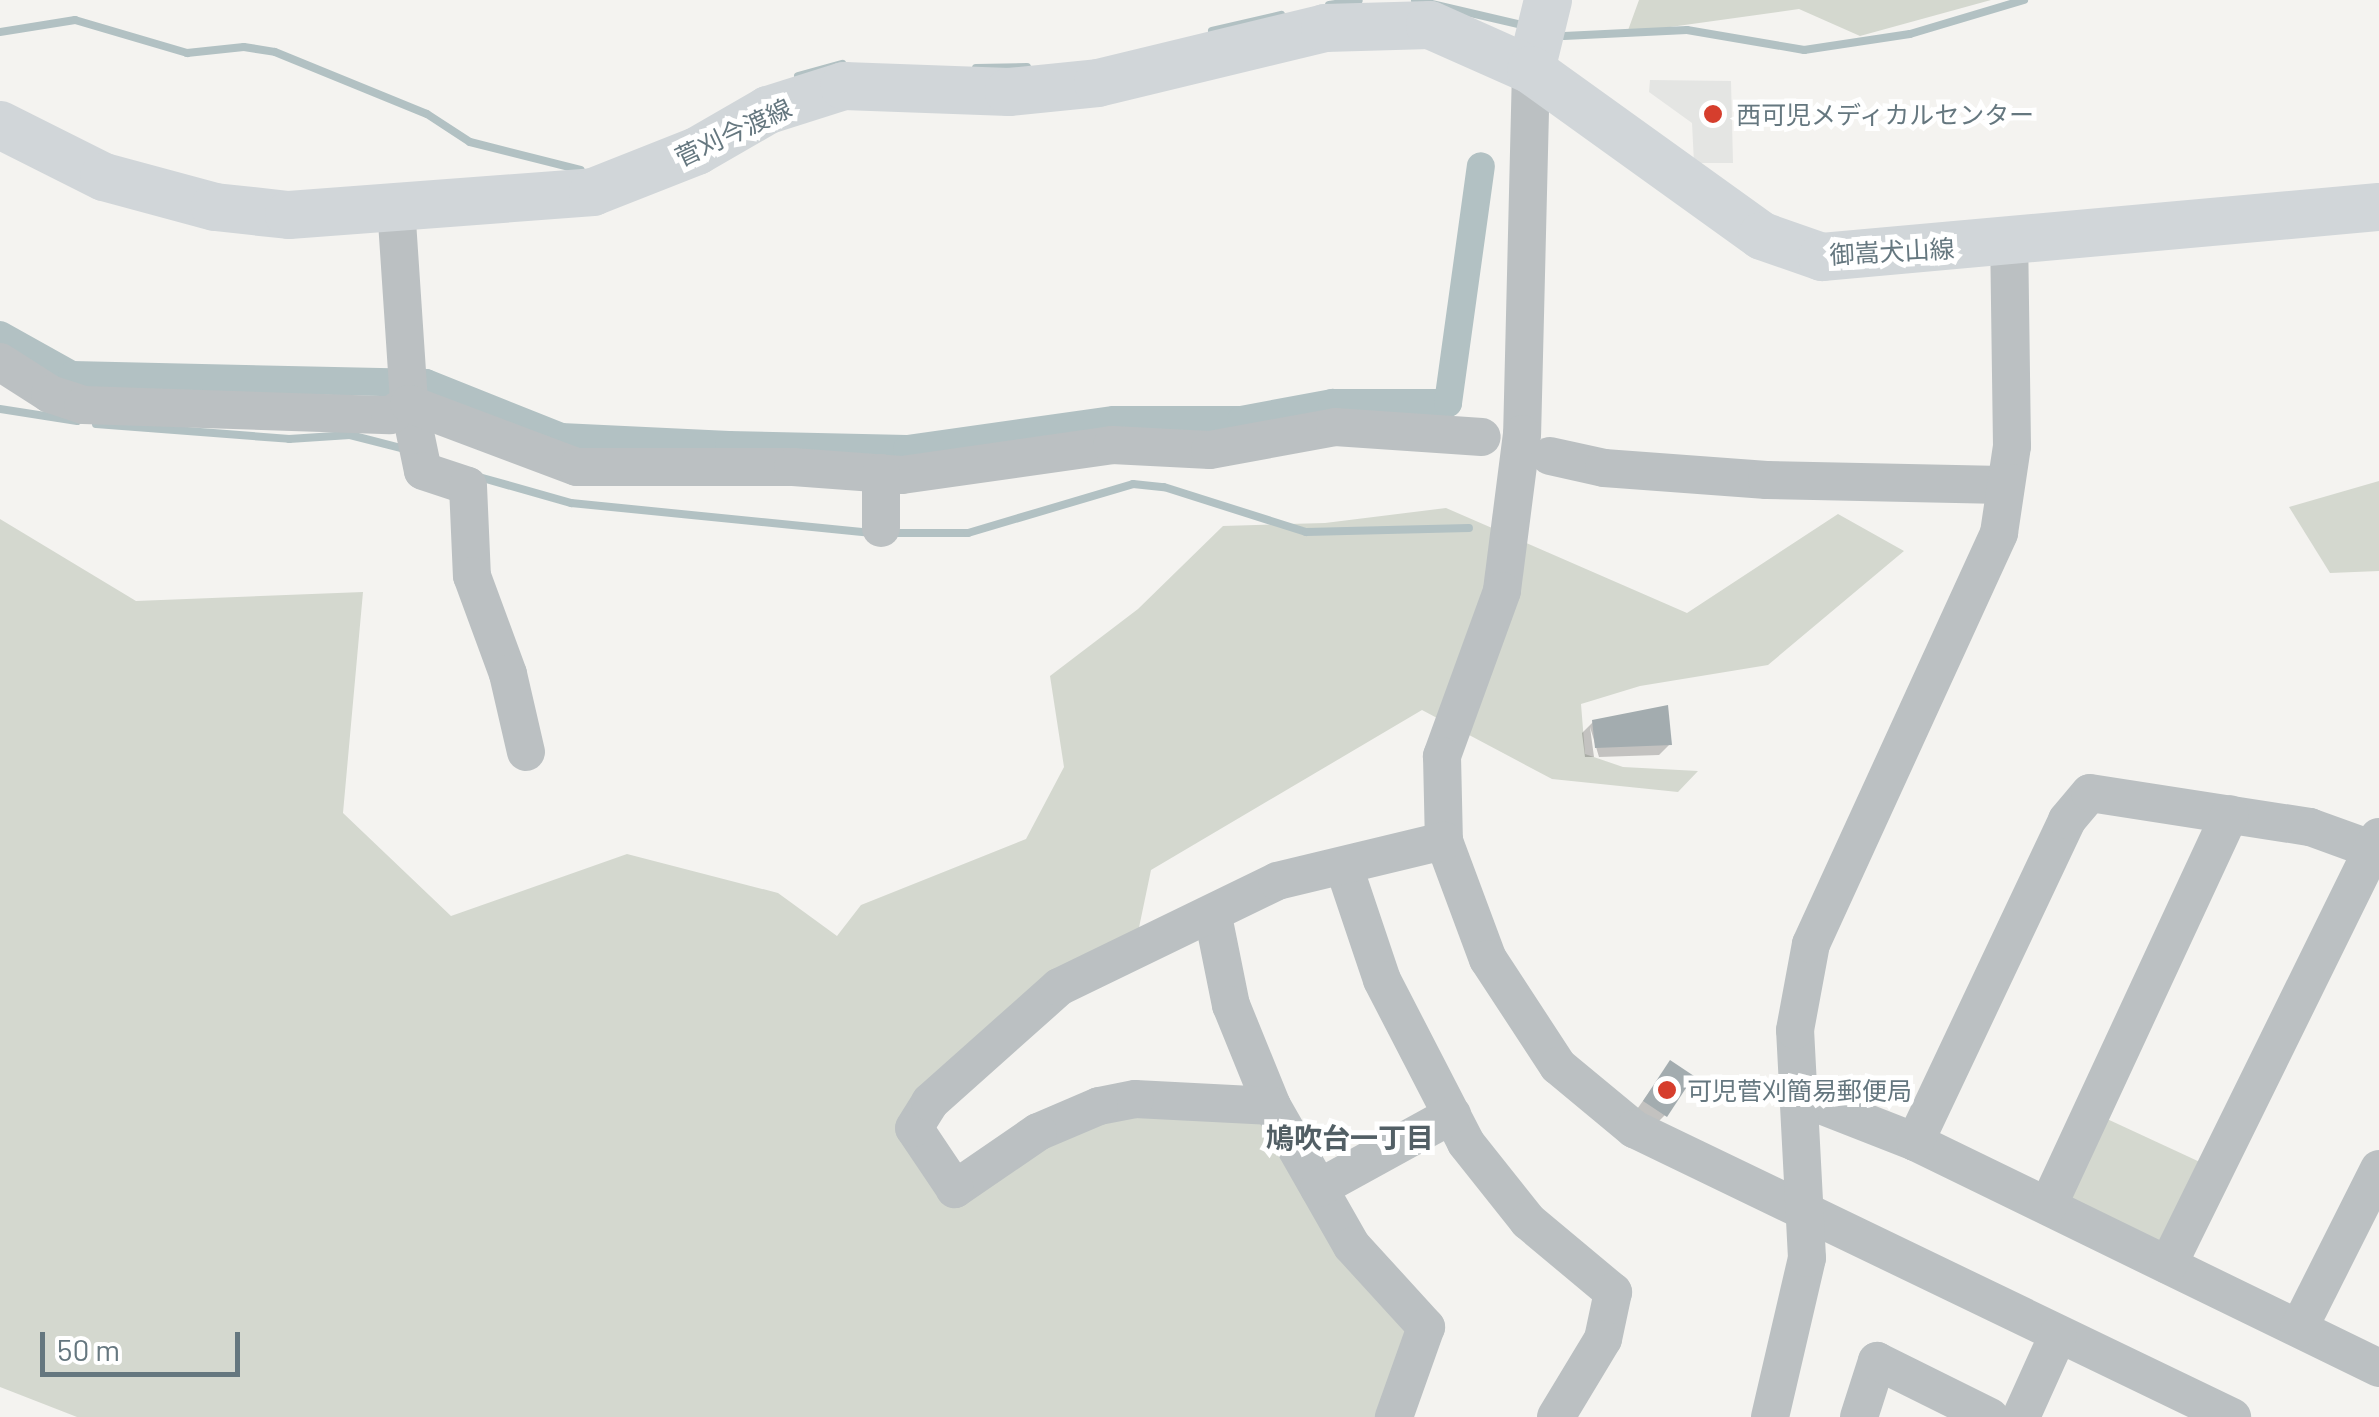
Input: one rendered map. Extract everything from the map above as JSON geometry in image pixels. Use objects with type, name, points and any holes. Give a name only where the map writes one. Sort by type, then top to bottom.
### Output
[{"type":"main road","points":[[1531,70],[1548,0]]},
{"type":"main road","name":"菅刈今渡線","points":[[0,125],[104,177],[215,207],[289,215],[592,192],[697,150],[768,110],[844,86],[1009,92],[1098,82],[1325,28],[1430,25],[1531,70]]},
{"type":"main road","name":"御嵩犬山線","points":[[1531,70],[1762,236],[1822,257],[2379,207]]},
{"type":"street","points":[[1531,70],[1522,434],[1502,591],[1442,756],[1444,841],[1488,960],[1558,1066],[1634,1129],[2232,1417]]},
{"type":"street","points":[[396,206],[409,404],[422,471],[468,486],[472,576],[508,674],[526,752]]},
{"type":"street","points":[[1770,1417],[1807,1258],[1803,1098],[1795,1030],[1811,944],[1974,599],[1999,533],[2003,485],[2012,446],[2009,243]]},
{"type":"street","points":[[0,362],[50,394],[84,405],[390,415],[409,404]]},
{"type":"street","points":[[409,404],[577,467],[881,473],[1112,445],[1210,450],[1335,426],[1482,437]]},
{"type":"street","points":[[1550,456],[1604,468],[1767,480],[2003,485]]},
{"type":"street","points":[[881,473],[882,528]]},
{"type":"street","points":[[1915,1142],[2066,820],[2090,793],[2230,814],[2376,845],[2168,1265]]},
{"type":"street","points":[[2048,1206],[2230,814]]},
{"type":"street","points":[[1272,1106],[1136,1100],[1098,1106],[1038,1132],[955,1189],[914,1128],[930,1102],[1059,986],[1212,916],[1276,881],[1444,841]]},
{"type":"street","points":[[1344,867],[1382,980],[1452,1116],[1528,1221],[1613,1292],[1603,1338],[1556,1417]]},
{"type":"street","points":[[1212,916],[1231,1005],[1272,1106],[1352,1246],[1426,1327],[1394,1417]]},
{"type":"street","points":[[1803,1098],[1915,1142],[2379,1368]]},
{"type":"street","points":[[1319,1188],[1452,1116]]},
{"type":"street","points":[[2300,1328],[2379,1170]]},
{"type":"street","points":[[2021,1417],[2058,1335]]},
{"type":"street","points":[[1859,1417],[1877,1360],[1990,1417]]},
{"type":"shaded area","points":[[1639,0],[1991,0],[1860,36],[1799,9],[1627,33]]},
{"type":"shaded area","points":[[1650,80],[1731,81],[1733,163],[1694,163],[1692,123],[1649,92]]},
{"type":"shaded area","points":[[2379,481],[2379,571],[2330,573],[2289,507]]},
{"type":"shaded area","points":[[1446,508],[1687,613],[1838,514],[1904,551],[1768,665],[1640,686],[1581,704],[1585,754],[1623,767],[1698,771],[1678,792],[1552,779],[1422,710],[1151,870],[1136,942],[910,1131],[955,1189],[1099,1106],[1272,1106],[1426,1327],[1394,1417],[77,1417],[0,1387],[0,519],[136,601],[363,592],[343,813],[451,916],[627,854],[778,893],[837,936],[861,905],[1026,839],[1064,767],[1050,676],[1138,609],[1223,526],[1325,523]]},
{"type":"shaded area","points":[[2092,1112],[2215,1169],[2168,1265],[2048,1206]]},
{"type":"building","points":[[1668,705],[1672,745],[1595,748],[1592,720]]},
{"type":"building","points":[[1670,1060],[1694,1076],[1667,1117],[1643,1101]]},
{"type":"waterway","points":[[1329,5],[1359,0]]},
{"type":"waterway","points":[[1415,0],[1517,24]]},
{"type":"waterway","points":[[1564,36],[1687,30],[1804,50],[1910,34],[2024,0]]},
{"type":"waterway","points":[[1212,31],[1281,15]]},
{"type":"waterway","points":[[0,32],[75,20],[187,53],[244,47],[275,52],[427,114],[470,142],[581,170]]},
{"type":"waterway","points":[[798,76],[842,64]]},
{"type":"waterway","points":[[976,68],[1027,67]]},
{"type":"waterway","points":[[0,335],[72,375],[426,383],[561,437],[729,445],[907,449],[1114,420],[1241,420],[1332,403],[1448,403],[1481,166]]},
{"type":"waterway","points":[[0,409],[77,421]]},
{"type":"waterway","points":[[96,424],[289,439],[350,435],[405,449]]},
{"type":"waterway","points":[[479,477],[571,503],[869,533]]},
{"type":"waterway","points":[[888,533],[968,533],[1133,484],[1164,487],[1306,532],[1469,528]]},
{"type":"place","name":"西可児メディカルセンター","points":[[1713,114]]},
{"type":"place","name":"可児菅刈簡易郵便局","points":[[1667,1090]]},
{"type":"district","name":"鳩吹台一丁目","points":[[1350,1137]]}]
